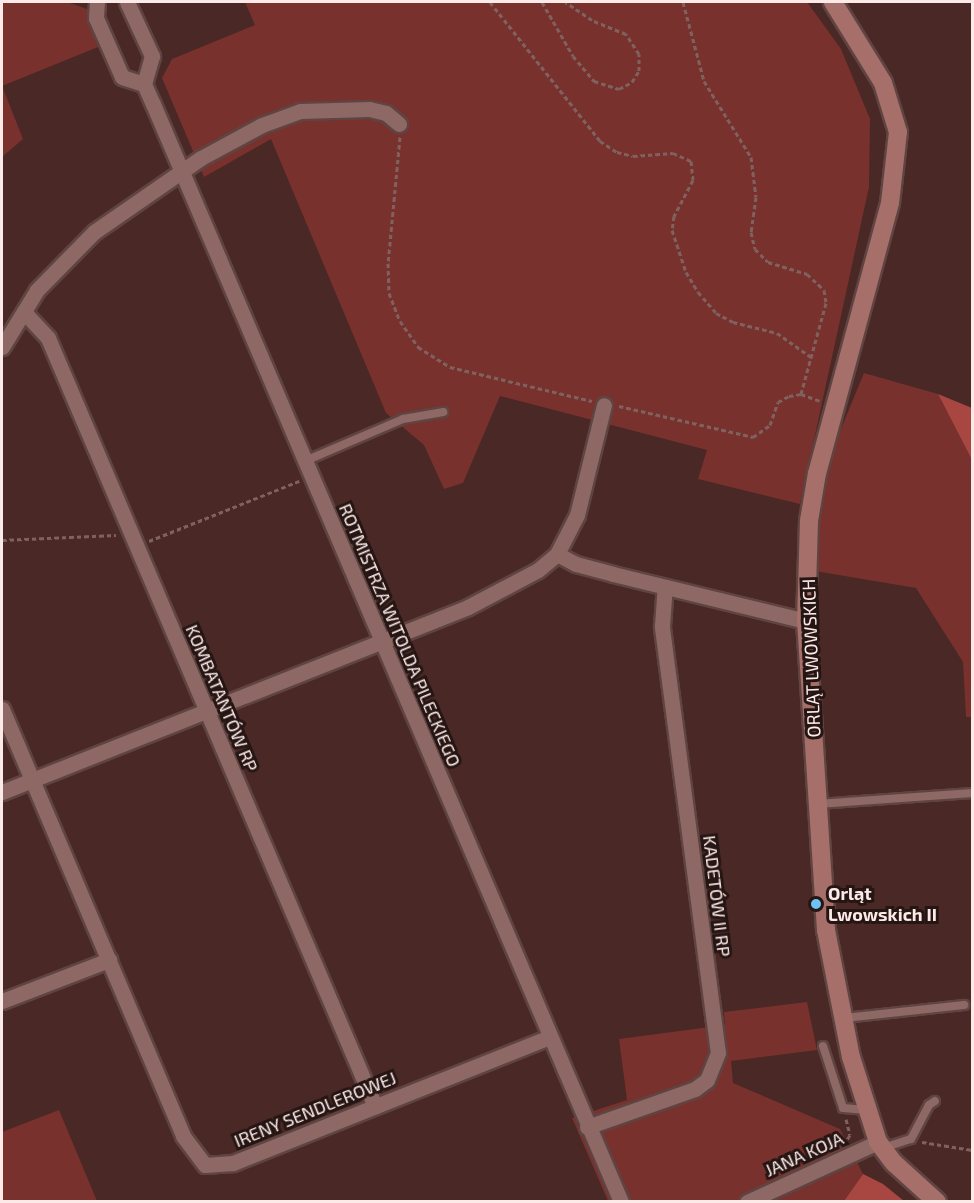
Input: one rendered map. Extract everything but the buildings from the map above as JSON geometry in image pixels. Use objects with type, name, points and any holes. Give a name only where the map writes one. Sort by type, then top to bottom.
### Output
[{"type":"street","points":[[97,2],[96,18],[122,77],[144,84],[152,56],[127,2]]},
{"type":"street","name":"ORLĄT LWOWSKICH","points":[[833,2],[883,83],[898,132],[890,203],[835,407],[812,503],[806,621],[826,930],[842,1018],[867,1110],[880,1146],[938,1202]]},
{"type":"street","name":"ROTMISTRZA WITOLDA PILECKIEGO","points":[[144,84],[587,1127],[621,1202]]},
{"type":"street","points":[[2,347],[24,312],[57,268],[94,232],[181,171],[262,125],[300,111],[369,109],[386,113],[399,124]]},
{"type":"street","name":"KOMBATANTÓW RP","points":[[24,312],[48,338],[375,1106]]},
{"type":"street","points":[[2,792],[382,642],[509,587],[557,554],[568,539],[577,515],[604,405]]},
{"type":"street","points":[[557,554],[576,564],[665,588],[806,621]]},
{"type":"street","name":"KADETÓW II RP","points":[[587,1127],[695,1089],[707,1080],[717,1053],[662,626],[665,588]]},
{"type":"street","name":"IRENY SENDLEROWEJ","points":[[2,709],[183,1136],[205,1165],[233,1163],[550,1037]]},
{"type":"street","points":[[2,1001],[109,960]]},
{"type":"street","name":"JANA KOJA","points":[[747,1202],[880,1146]]},
{"type":"lane","points":[[305,461],[403,418],[443,412]]},
{"type":"lane","points":[[818,804],[972,793]]},
{"type":"lane","points":[[842,1018],[964,1005]]},
{"type":"lane","points":[[823,1046],[843,1108],[867,1110]]},
{"type":"lane","points":[[880,1146],[911,1139],[929,1105],[935,1101]]},
{"type":"path","points":[[490,2],[600,141],[617,152],[633,156],[673,153],[691,161],[693,180],[674,216],[672,230],[676,249],[698,292],[716,313],[733,322],[777,333],[811,357]]},
{"type":"path","points":[[542,2],[573,56],[594,81],[619,88],[632,82],[639,71],[639,54],[626,34],[592,20],[566,2]]},
{"type":"path","points":[[683,2],[704,81],[751,157],[756,197],[751,232],[755,249],[768,262],[807,274],[824,290],[826,303],[801,394]]},
{"type":"path","points":[[399,124],[401,146],[388,263],[389,293],[400,321],[418,347],[450,367],[604,405],[633,408],[753,437],[770,425],[778,402],[801,394],[835,407]]},
{"type":"path","points":[[137,546],[311,476]]},
{"type":"path","points":[[2,540],[101,538],[130,530]]},
{"type":"path","points":[[843,1108],[850,1135],[846,1143]]},
{"type":"path","points":[[911,1139],[972,1150]]},
{"type":"shaded area","points":[[2,2],[67,2],[87,9],[103,45],[2,86]]},
{"type":"shaded area","points":[[245,2],[807,2],[841,49],[870,119],[869,187],[800,504],[698,479],[707,450],[500,396],[463,483],[444,489],[424,445],[386,413],[271,139],[204,177],[162,78],[172,59],[255,25]]},
{"type":"shaded area","points":[[2,86],[23,139],[2,157]]},
{"type":"shaded area","points":[[864,373],[938,394],[972,460],[972,717],[966,717],[963,662],[916,588],[815,571],[824,470]]},
{"type":"shaded area","points":[[938,394],[972,408],[972,460]]},
{"type":"shaded area","points":[[807,1002],[817,1050],[731,1061],[733,1083],[840,1129],[863,1174],[844,1201],[608,1201],[572,1118],[627,1100],[619,1039],[725,1025],[724,1012]]},
{"type":"shaded area","points":[[59,1110],[97,1201],[2,1201],[2,1132]]},
{"type":"shaded area","points":[[863,1174],[883,1184],[904,1201],[844,1201]]},
{"type":"place","name":"Orląt Lwowskich II","points":[[816,904]]}]
